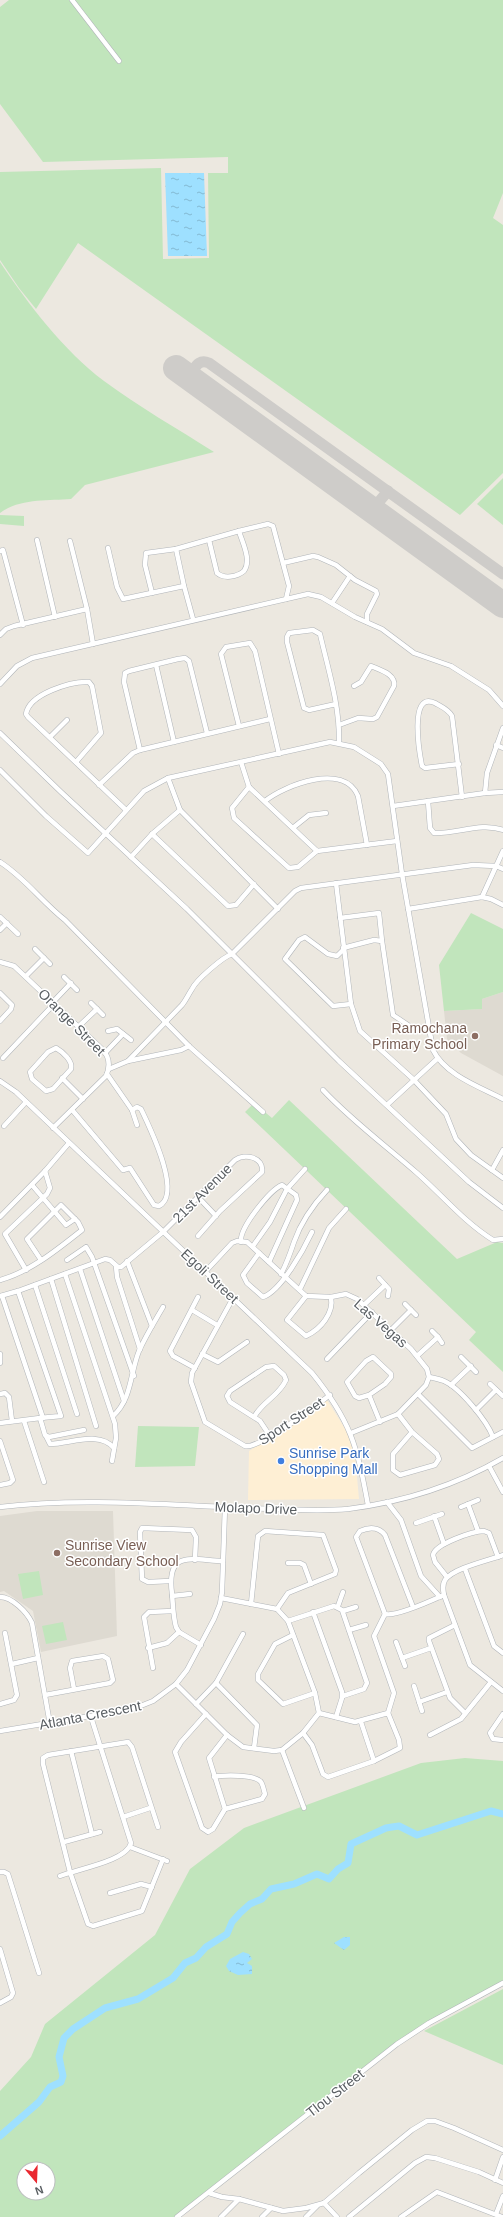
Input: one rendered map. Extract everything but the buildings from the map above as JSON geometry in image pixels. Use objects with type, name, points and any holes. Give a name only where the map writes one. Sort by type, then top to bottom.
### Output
[{"type":"street","points":[[72,0],[120,61]]},
{"type":"street","points":[[152,593],[145,565],[145,554],[176,549],[268,524],[273,526],[289,586],[286,599]]},
{"type":"street","points":[[209,540],[217,573],[221,576],[236,575],[244,571],[247,565],[247,557],[239,531]]},
{"type":"street","points":[[38,540],[55,617]]},
{"type":"street","points":[[70,541],[87,609],[93,644]]},
{"type":"street","points":[[108,548],[113,572],[122,598],[184,586]]},
{"type":"street","points":[[176,549],[193,620]]},
{"type":"street","points":[[0,551],[4,550],[23,625]]},
{"type":"street","points":[[283,563],[313,556],[336,564],[350,576],[377,593],[367,614],[367,622]]},
{"type":"street","points":[[332,603],[350,576]]},
{"type":"street","points":[[0,684],[24,661],[308,594],[321,597],[382,629],[414,653],[451,666],[489,690],[503,706]]},
{"type":"street","points":[[0,635],[6,629],[87,609]]},
{"type":"street","points":[[336,704],[309,710],[303,707],[287,642],[287,636],[289,633],[313,630],[320,634],[336,704],[339,725],[339,742]]},
{"type":"street","points":[[239,726],[221,654],[226,648],[250,643],[254,646],[279,754]]},
{"type":"street","points":[[140,750],[124,675],[129,671],[182,658],[189,660],[207,733]]},
{"type":"street","points":[[156,665],[174,742]]},
{"type":"street","points":[[339,725],[361,718],[375,718],[394,686],[395,680],[393,677],[371,666],[361,682],[354,686]]},
{"type":"street","points":[[76,762],[101,733],[92,686],[89,682],[41,695],[31,702],[27,710],[28,718],[50,737],[99,785],[126,810]]},
{"type":"street","points":[[459,764],[425,768],[422,766],[416,723],[423,706],[427,702],[432,702],[447,710],[451,714],[459,764],[462,798]]},
{"type":"street","points":[[99,785],[133,753],[140,750],[270,719]]},
{"type":"street","points":[[50,737],[67,720]]},
{"type":"street","points":[[485,793],[488,773],[496,745],[503,728]]},
{"type":"street","points":[[0,733],[232,954],[339,1061],[388,1104],[469,1182],[503,1208]]},
{"type":"street","points":[[0,770],[46,816],[88,853],[144,791],[168,778],[318,744],[339,742],[354,747],[381,764],[386,770],[393,806],[408,909],[429,1028],[437,1059],[458,1075],[503,1099]]},
{"type":"street","points":[[496,745],[503,748]]},
{"type":"street","points":[[241,762],[249,787],[294,827],[317,851]]},
{"type":"street","points":[[168,778],[180,810],[278,909]]},
{"type":"street","points":[[265,801],[283,788],[318,779],[334,778],[348,783],[355,789],[358,796],[367,845]]},
{"type":"street","points":[[249,787],[232,808],[232,814],[240,824],[289,868],[298,867],[317,851],[398,841]]},
{"type":"street","points":[[393,806],[462,798],[485,793],[503,792]]},
{"type":"street","points":[[428,801],[430,828],[434,833],[457,832],[481,827],[503,830]]},
{"type":"street","points":[[131,857],[152,834],[180,810]]},
{"type":"street","points":[[294,827],[309,815],[326,813]]},
{"type":"street","points":[[152,834],[228,906],[236,904],[254,884]]},
{"type":"street","points":[[482,897],[503,851]]},
{"type":"street","points":[[0,862],[26,881],[47,906],[65,920],[190,1046],[263,1112]]},
{"type":"street","points":[[128,1061],[188,998],[192,988],[204,975],[223,958],[232,954],[295,891],[301,888],[473,865],[496,866],[503,869]]},
{"type":"street","points":[[336,883],[351,1004],[360,1031],[413,1079],[446,1114],[456,1139],[471,1155],[503,1178]]},
{"type":"street","points":[[408,909],[482,897],[491,899],[503,906]]},
{"type":"street","points":[[340,918],[380,913],[382,941],[393,1015],[411,1027],[429,1028]]},
{"type":"street","points":[[0,917],[18,934]]},
{"type":"street","points":[[0,930],[7,924]]},
{"type":"street","points":[[351,1004],[333,1006],[285,958],[299,940],[305,937],[330,955],[337,956],[343,949],[374,940],[382,941]]},
{"type":"street","points":[[35,949],[50,964]]},
{"type":"street","points":[[26,976],[44,958]]},
{"type":"street","name":"Orange Street","points":[[1,960],[14,966],[26,976],[105,1053],[108,1071],[73,1111],[53,1128]]},
{"type":"street","points":[[64,977],[77,990]]},
{"type":"street","points":[[3,1058],[70,983]]},
{"type":"street","points":[[0,993],[10,1002],[12,1007],[0,1021]]},
{"type":"street","points":[[91,1003],[103,1015]]},
{"type":"street","points":[[78,1027],[97,1009]]},
{"type":"street","points":[[108,1031],[117,1029],[131,1040]]},
{"type":"street","points":[[105,1053],[123,1034]]},
{"type":"street","points":[[137,1125],[132,1110],[108,1071],[128,1061],[181,1050],[190,1046]]},
{"type":"street","points":[[56,1048],[71,1061],[72,1065],[62,1078],[53,1089],[46,1091],[32,1079],[30,1072],[48,1052],[56,1048]]},
{"type":"street","points":[[388,1104],[413,1079],[437,1059]]},
{"type":"street","points":[[62,1078],[83,1099]]},
{"type":"street","name":"Egoli Street","points":[[0,1081],[26,1102],[303,1364],[330,1396],[351,1434],[360,1462],[368,1505]]},
{"type":"street","points":[[324,1090],[342,1110],[418,1173],[466,1220],[493,1240],[503,1239]]},
{"type":"street","points":[[4,1126],[26,1102]]},
{"type":"street","points":[[73,1111],[123,1170],[130,1168],[154,1205],[159,1206],[167,1196],[165,1170],[141,1109],[137,1107],[132,1110]]},
{"type":"street","points":[[0,1216],[32,1185],[69,1143]]},
{"type":"street","points":[[492,1170],[503,1150]]},
{"type":"street","name":"21st Avenue","points":[[116,1266],[121,1267],[163,1232],[239,1157],[250,1156],[260,1165],[262,1172],[216,1216],[198,1236]]},
{"type":"street","points":[[253,1246],[270,1222],[287,1189],[305,1169]]},
{"type":"street","points":[[26,1270],[5,1234],[43,1199],[50,1188],[45,1171]]},
{"type":"street","points":[[32,1185],[66,1225],[75,1219]]},
{"type":"street","points":[[241,1242],[241,1233],[249,1218],[281,1185],[296,1195],[297,1200],[269,1262]]},
{"type":"street","points":[[282,1276],[294,1242],[308,1212],[327,1190]]},
{"type":"street","points":[[199,1198],[216,1216]]},
{"type":"street","points":[[0,1280],[26,1270],[40,1260],[82,1230],[75,1219],[61,1205],[54,1210],[27,1239],[40,1260]]},
{"type":"street","points":[[300,1289],[329,1228],[346,1209]]},
{"type":"street","points":[[259,1254],[243,1275],[247,1283],[261,1297],[267,1296],[302,1252],[312,1232]]},
{"type":"street","points":[[205,1272],[232,1243],[247,1242],[253,1246],[259,1254],[282,1276],[300,1289],[306,1296],[287,1320],[306,1336],[328,1317],[332,1306],[331,1297]]},
{"type":"street","points":[[67,1260],[86,1248],[95,1263],[134,1376]]},
{"type":"street","points":[[114,1448],[105,1440],[96,1438],[50,1444],[46,1436],[42,1418],[1,1296],[108,1259],[116,1266],[117,1277],[140,1349]]},
{"type":"street","points":[[127,1261],[152,1326]]},
{"type":"street","points":[[80,1269],[124,1401]]},
{"type":"street","points":[[65,1274],[113,1416],[116,1430],[112,1462]]},
{"type":"street","points":[[379,1278],[390,1291],[388,1296]]},
{"type":"street","points":[[51,1279],[96,1426]]},
{"type":"street","points":[[35,1285],[77,1414]]},
{"type":"street","points":[[364,1305],[387,1286]]},
{"type":"street","points":[[0,1423],[61,1416],[18,1291]]},
{"type":"street","name":"Las Vegas","points":[[306,1296],[331,1297],[346,1294],[364,1305],[417,1356],[427,1368],[429,1377]]},
{"type":"street","points":[[195,1368],[173,1356],[170,1351],[198,1297]]},
{"type":"street","name":"Sport Street","points":[[233,1298],[202,1354],[195,1368],[191,1382],[205,1422],[245,1446],[257,1444],[330,1396]]},
{"type":"street","points":[[405,1304],[416,1315]]},
{"type":"street","points":[[113,1416],[121,1408],[134,1376],[140,1349],[163,1306]]},
{"type":"street","points":[[192,1310],[217,1325]]},
{"type":"street","points":[[391,1330],[411,1310]]},
{"type":"street","points":[[327,1359],[372,1312]]},
{"type":"street","points":[[432,1331],[442,1343]]},
{"type":"street","points":[[417,1356],[438,1337]]},
{"type":"street","points":[[202,1354],[218,1362],[247,1342]]},
{"type":"street","points":[[0,1354],[0,1363]]},
{"type":"street","points":[[373,1357],[388,1369],[391,1377],[385,1384],[370,1395],[359,1398],[355,1396],[347,1382],[366,1361],[373,1357]]},
{"type":"street","points":[[461,1357],[476,1372]]},
{"type":"street","points":[[254,1417],[262,1404],[281,1391],[286,1380],[284,1374],[274,1366],[266,1367],[230,1391],[227,1396],[230,1402],[260,1421],[270,1436]]},
{"type":"street","points":[[451,1385],[471,1366]]},
{"type":"street","points":[[351,1434],[398,1414],[418,1394],[429,1377],[443,1380],[451,1385],[486,1422],[494,1437]]},
{"type":"street","points":[[490,1384],[503,1396]]},
{"type":"street","points":[[476,1410],[496,1390]]},
{"type":"street","points":[[0,1394],[4,1393],[9,1396],[12,1421]]},
{"type":"street","points":[[418,1394],[472,1448],[503,1432]]},
{"type":"street","points":[[370,1395],[380,1422]]},
{"type":"street","points":[[398,1414],[412,1432],[437,1454],[438,1461],[435,1465],[400,1475],[393,1470],[393,1454],[412,1432]]},
{"type":"street","points":[[24,1421],[44,1482]]},
{"type":"street","points":[[46,1436],[84,1430]]},
{"type":"street","points":[[0,1441],[13,1480],[10,1483],[0,1485]]},
{"type":"street","name":"Molapo Drive","points":[[0,1507],[55,1502],[328,1510],[387,1502],[434,1490],[489,1466],[503,1458]]},
{"type":"street","points":[[489,1466],[503,1492]]},
{"type":"street","points":[[461,1507],[478,1500]]},
{"type":"street","points":[[387,1502],[401,1520],[421,1576],[442,1596],[470,1665],[491,1682],[502,1688]]},
{"type":"street","points":[[468,1504],[478,1531]]},
{"type":"street","name":"Atlanta Crescent","points":[[0,1731],[50,1724],[133,1709],[164,1694],[176,1684],[187,1670],[201,1645],[221,1598],[225,1507]]},
{"type":"street","points":[[416,1523],[442,1514]]},
{"type":"street","points":[[434,1516],[444,1544]]},
{"type":"street","points":[[170,1581],[148,1582],[142,1580],[140,1532],[142,1528],[192,1530],[196,1537],[196,1560]]},
{"type":"street","points":[[303,1733],[312,1745],[325,1776],[331,1776],[374,1761],[400,1748],[399,1740],[388,1713],[394,1693],[374,1636],[386,1614],[356,1537],[363,1530],[378,1529],[385,1535],[413,1607]]},
{"type":"street","points":[[447,1577],[435,1562],[433,1555],[436,1548],[444,1544],[484,1530],[489,1533],[498,1557]]},
{"type":"street","points":[[251,1604],[256,1542],[258,1536],[265,1531],[320,1534],[326,1538],[336,1570],[335,1574],[288,1593],[277,1608]]},
{"type":"street","points":[[442,1596],[444,1583],[447,1577],[503,1555]]},
{"type":"street","points":[[201,1645],[180,1632],[175,1623],[170,1581],[171,1571],[178,1562],[196,1560],[223,1561]]},
{"type":"street","points":[[288,1563],[304,1565],[311,1584]]},
{"type":"street","points":[[465,1569],[494,1646],[503,1653]]},
{"type":"street","points":[[338,1606],[343,1592]]},
{"type":"street","points":[[172,1596],[190,1594]]},
{"type":"street","points":[[386,1614],[392,1615],[442,1596]]},
{"type":"street","points":[[0,1597],[8,1599],[27,1613],[32,1622],[50,1724]]},
{"type":"street","points":[[176,1684],[238,1745],[274,1751],[282,1750],[303,1733],[319,1713],[315,1693],[288,1621],[277,1608],[221,1598]]},
{"type":"street","points":[[288,1621],[313,1612],[338,1606]]},
{"type":"street","points":[[338,1606],[343,1611],[367,1683],[364,1689],[343,1696]]},
{"type":"street","points":[[343,1611],[356,1607]]},
{"type":"street","points":[[153,1668],[148,1648],[144,1616],[149,1612],[173,1611]]},
{"type":"street","points":[[313,1612],[343,1696],[336,1717]]},
{"type":"street","points":[[349,1630],[366,1625]]},
{"type":"street","points":[[455,1625],[430,1636],[431,1648],[447,1692],[452,1701],[465,1713]]},
{"type":"street","points":[[148,1648],[167,1643],[180,1632]]},
{"type":"street","points":[[0,1704],[16,1698],[12,1664],[5,1633]]},
{"type":"street","points":[[196,1704],[216,1683],[243,1634]]},
{"type":"street","points":[[293,1635],[275,1644],[258,1674],[258,1680],[283,1704],[315,1693]]},
{"type":"street","points":[[396,1642],[405,1666]]},
{"type":"street","points":[[402,1658],[431,1648]]},
{"type":"street","points":[[45,1695],[112,1682],[108,1658],[103,1656],[72,1661],[70,1668],[74,1689]]},
{"type":"street","points":[[12,1664],[38,1658]]},
{"type":"street","points":[[430,1735],[457,1721],[491,1682]]},
{"type":"street","points":[[216,1683],[257,1724],[254,1748]]},
{"type":"street","points":[[414,1686],[422,1711]]},
{"type":"street","points":[[419,1702],[447,1692]]},
{"type":"street","points":[[319,1713],[349,1722],[361,1722],[388,1713]]},
{"type":"street","points":[[206,1714],[181,1742],[175,1752],[204,1830],[208,1832],[213,1829],[225,1809],[262,1799],[265,1794],[262,1783],[258,1779],[231,1775],[214,1777]]},
{"type":"street","points":[[503,1714],[490,1733],[493,1739],[503,1740]]},
{"type":"street","points":[[91,1717],[123,1817],[129,1837],[130,1847]]},
{"type":"street","points":[[361,1722],[374,1761]]},
{"type":"street","points":[[225,1809],[209,1758],[227,1735]]},
{"type":"street","points":[[130,1847],[165,1860],[152,1887],[144,1909],[140,1913],[90,1926],[86,1921],[70,1872],[64,1842],[43,1761],[48,1755],[101,1747],[125,1741],[129,1743],[150,1808],[158,1827]]},
{"type":"street","points":[[282,1750],[304,1808]]},
{"type":"street","points":[[71,1751],[92,1834]]},
{"type":"street","points":[[123,1817],[150,1808]]},
{"type":"street","points":[[64,1842],[100,1832]]},
{"type":"street","points":[[60,1876],[119,1857],[130,1847]]},
{"type":"street","points":[[0,1872],[8,1874],[39,1973]]},
{"type":"street","points":[[110,1892],[141,1884],[152,1887]]},
{"type":"street","points":[[0,1949],[12,1993],[11,1997],[0,2003]]},
{"type":"street","name":"Tlou Street","points":[[177,2217],[397,2044],[429,2023],[503,1983]]},
{"type":"street","points":[[209,2193],[222,2197],[239,2199],[271,2208],[290,2210],[317,2206],[324,2203],[358,2173],[412,2130],[427,2121],[435,2121],[454,2128],[503,2150]]},
{"type":"street","points":[[349,2217],[415,2163],[426,2157],[448,2161],[503,2184]]},
{"type":"street","points":[[494,2180],[503,2157]]},
{"type":"street","points":[[401,2217],[436,2192],[443,2192],[502,2217]]},
{"type":"street","points":[[496,2214],[503,2196]]},
{"type":"street","points":[[221,2217],[239,2199]]},
{"type":"street","points":[[324,2203],[337,2217]]},
{"type":"street","points":[[306,2217],[317,2206]]},
{"type":"street","points":[[262,2217],[271,2208]]},
{"type":"shaded area","name":"Ramochana Primary School","points":[[503,992],[503,1076],[461,1053],[447,1039],[444,1011],[482,1009],[482,999]]},
{"type":"shaded area","points":[[327,1400],[346,1430],[355,1455],[359,1499],[248,1500],[249,1451]]},
{"type":"shaded area","name":"Sunrise View Secondary School","points":[[37,1511],[113,1511],[117,1636],[41,1652],[33,1611],[4,1591],[0,1592],[0,1516]]},
{"type":"green space","points":[[9,0],[503,0],[503,193],[493,218],[503,225],[503,473],[460,515],[78,243],[36,309],[19,288],[0,260],[0,172],[161,168],[163,259],[209,258],[208,173],[228,173],[228,157],[43,162],[0,104],[0,7]]},
{"type":"green space","points":[[0,262],[22,294],[48,326],[89,369],[131,400],[214,452],[85,485],[71,499],[34,501],[16,505],[0,513]]},
{"type":"green space","points":[[503,478],[503,525],[477,504]]},
{"type":"green space","points":[[0,515],[24,516],[24,526],[0,524]]},
{"type":"green space","points":[[471,913],[503,929],[503,992],[482,999],[482,1009],[444,1011],[439,965]]},
{"type":"green space","points":[[289,1100],[457,1259],[497,1242],[503,1243],[503,1372],[469,1340],[476,1332],[245,1112],[254,1103],[272,1118]]},
{"type":"green space","points":[[138,1426],[199,1427],[195,1466],[135,1467]]},
{"type":"green space","points":[[39,1571],[43,1595],[23,1599],[18,1574]]},
{"type":"green space","points":[[63,1622],[67,1640],[46,1644],[42,1626]]},
{"type":"green space","points":[[465,1758],[503,1761],[503,1982],[398,2042],[175,2217],[0,2217],[0,2091],[31,2057],[45,2024],[155,1935],[190,1869],[244,1828],[421,1763]]},
{"type":"green space","points":[[503,1989],[503,2065],[424,2031]]},
{"type":"water","points":[[165,173],[204,173],[207,256],[168,256]]},
{"type":"water","points":[[344,1937],[350,1937],[350,1945],[344,1950],[334,1943]]},
{"type":"water","points":[[243,1952],[249,1954],[252,1959],[247,1963],[252,1966],[252,1974],[238,1975],[229,1971],[226,1966],[230,1959]]},
{"type":"waterway","points":[[0,2136],[39,2102],[50,2087],[61,2082],[63,2076],[59,2057],[64,2038],[73,2029],[105,2008],[138,1999],[173,1978],[185,1963],[196,1958],[206,1947],[227,1934],[232,1922],[240,1913],[250,1904],[262,1899],[271,1889],[294,1884],[317,1874],[329,1879],[338,1869],[348,1863],[351,1844],[386,1828],[399,1826],[417,1835],[491,1811],[503,1814]]},
{"type":"taxiway","points":[[192,380],[191,373],[196,366],[203,362],[209,363],[503,574]]},
{"type":"taxiway","points":[[372,510],[388,491]]},
{"type":"runway","points":[[176,368],[503,605]]},
{"type":"place","name":"Ramochana Primary School","points":[[475,1036]]},
{"type":"place","name":"Sunrise Park Shopping Mall","points":[[281,1461]]},
{"type":"place","name":"Sunrise View Secondary School","points":[[57,1553]]}]
